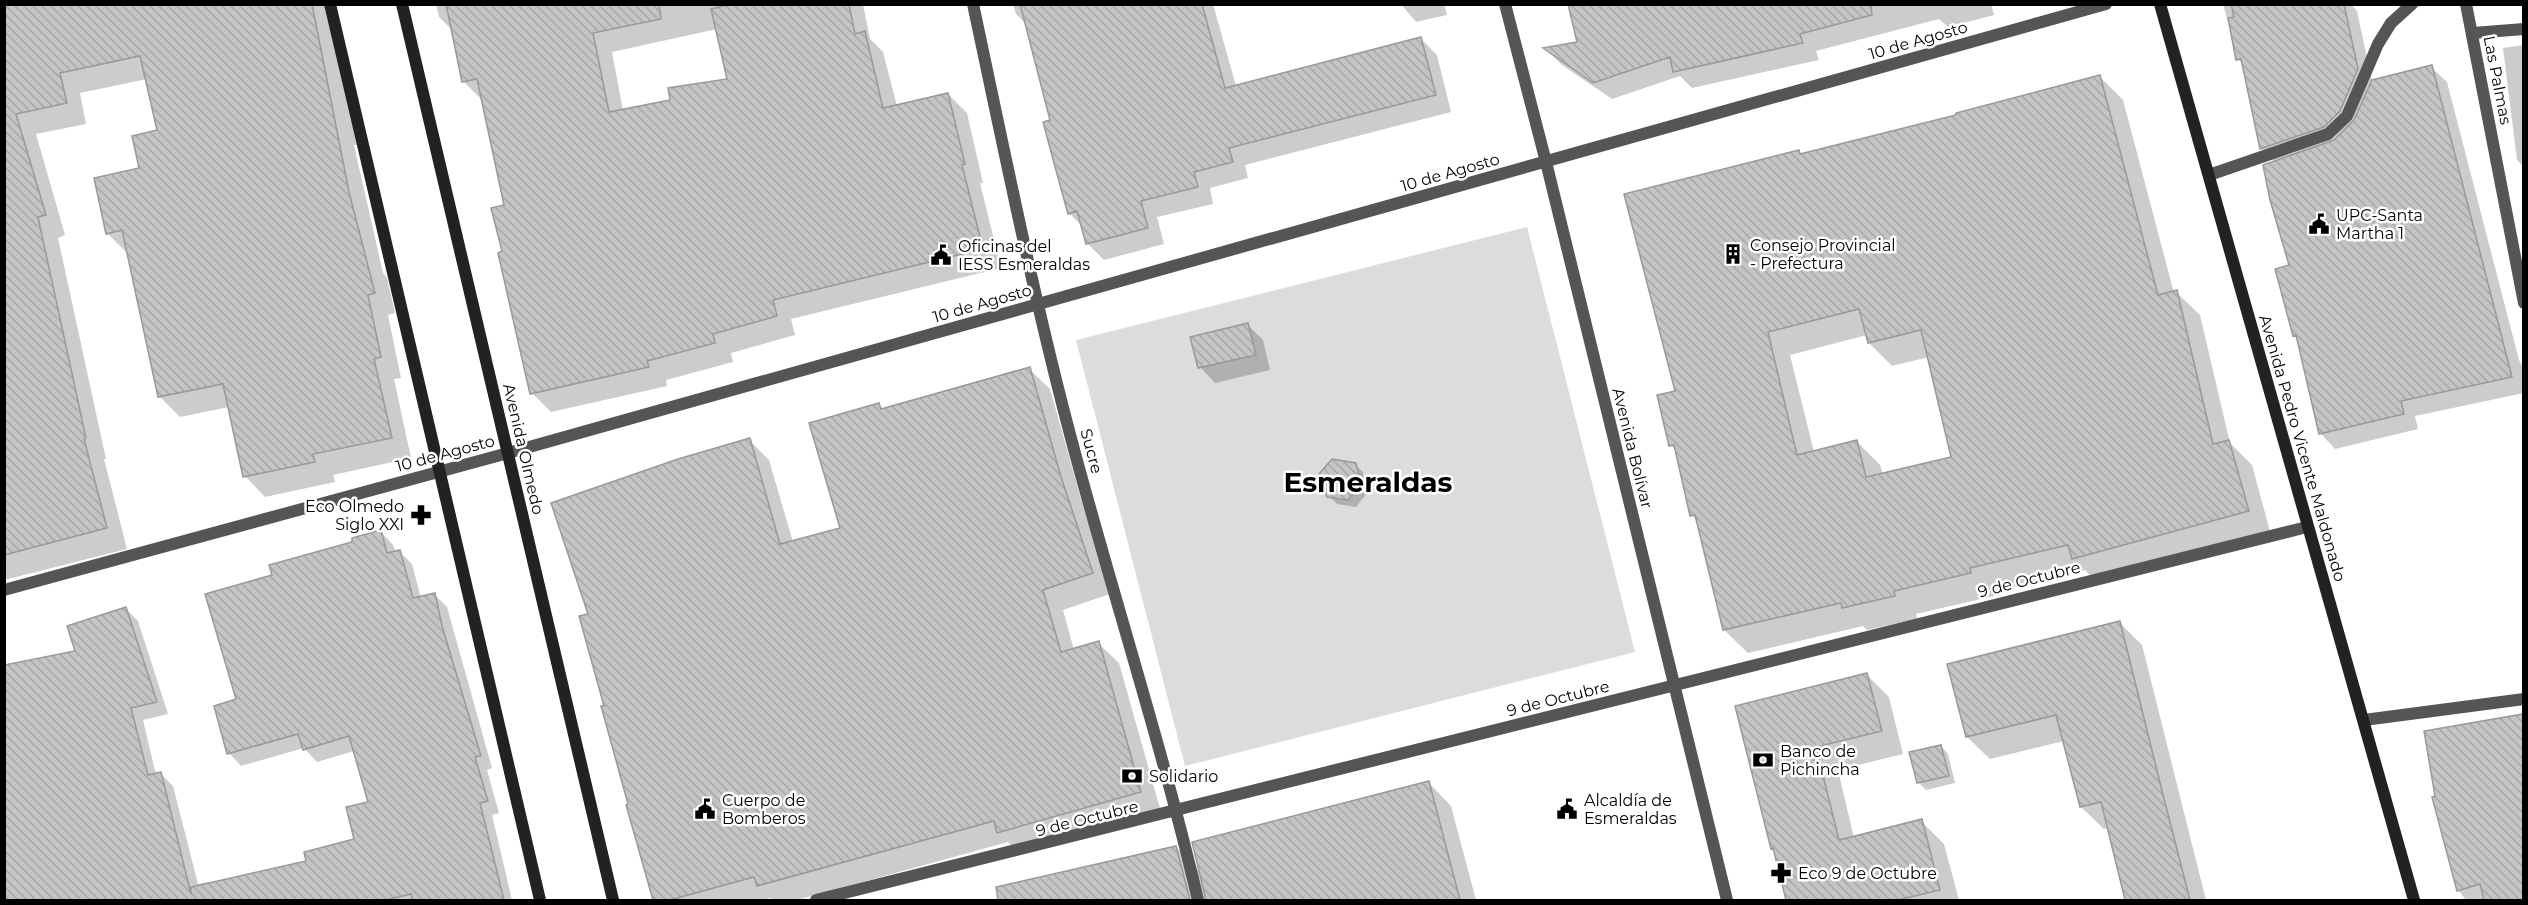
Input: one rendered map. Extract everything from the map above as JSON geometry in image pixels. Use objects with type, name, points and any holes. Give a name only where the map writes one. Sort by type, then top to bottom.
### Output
[{"type":"street","points":[[330,4],[540,900]]},
{"type":"street","name":"Avenida Olmedo","points":[[402,4],[613,900]]},
{"type":"street","name":"Sucre","points":[[973,4],[1037,304],[1075,453],[1177,813],[1198,900]]},
{"type":"street","name":"Avenida Bolívar","points":[[1505,4],[1546,162],[1726,900]]},
{"type":"street","name":"10 de Agosto","points":[[4,590],[440,472],[2106,4]]},
{"type":"street","name":"Avenida Pedro Vicente Maldonado","points":[[2160,4],[2414,900]]},
{"type":"street","points":[[2209,175],[2328,134],[2347,116],[2382,37],[2391,23],[2412,4]]},
{"type":"street","name":"Las Palmas","points":[[2466,4],[2523,303]]},
{"type":"street","points":[[2473,33],[2523,29]]},
{"type":"street","name":"9 de Octubre","points":[[816,900],[1177,813],[1674,685],[2307,527]]},
{"type":"street","points":[[2364,720],[2523,699]]},
{"type":"shaded area","points":[[1527,227],[1635,652],[1185,766],[1076,340]]},
{"type":"building","points":[[4,4],[312,4],[349,192],[375,293],[368,295],[381,357],[374,359],[392,438],[313,454],[315,462],[243,477],[223,384],[158,397],[122,230],[106,234],[94,178],[139,168],[132,136],[157,130],[140,56],[60,73],[67,103],[16,114],[46,215],[38,217],[86,438],[84,439],[107,528],[4,555]]},
{"type":"building","points":[[446,4],[659,4],[661,19],[593,33],[609,112],[670,100],[668,88],[727,79],[711,9],[730,4],[849,4],[855,34],[865,31],[883,108],[948,93],[965,164],[962,165],[983,249],[773,300],[777,316],[713,334],[715,343],[647,361],[649,367],[530,394],[498,253],[502,251],[491,208],[504,205],[477,79],[462,82]]},
{"type":"building","points":[[1020,4],[1202,4],[1225,88],[1421,37],[1436,95],[1229,148],[1233,162],[1194,172],[1198,187],[1141,201],[1148,228],[1086,244],[1077,211],[1068,214],[1043,122],[1050,120]]},
{"type":"building","points":[[1568,4],[1871,4],[1872,15],[1800,34],[1803,43],[1673,72],[1670,57],[1593,83],[1543,48],[1577,42]]},
{"type":"building","points":[[2231,4],[2344,4],[2358,69],[2340,111],[2324,127],[2260,149],[2241,59],[2236,60],[2228,18],[2234,17]]},
{"type":"building","points":[[2432,65],[2512,377],[2401,401],[2404,414],[2319,434],[2296,335],[2293,336],[2275,269],[2289,265],[2270,200],[2263,165],[2334,140],[2354,120],[2372,80]]},
{"type":"building","points":[[2100,75],[2158,295],[2177,290],[2213,444],[2229,440],[2249,511],[2072,559],[2068,545],[1970,568],[1971,573],[1894,591],[1895,596],[1842,608],[1841,603],[1723,630],[1695,515],[1690,516],[1674,445],[1669,446],[1657,395],[1675,391],[1624,194],[1799,150],[1800,154],[1956,115],[1956,113]],"holes":[[[1859,309],[1868,343],[1921,330],[1951,457],[1866,477],[1857,440],[1797,455],[1768,332]]]},
{"type":"building","points":[[1248,323],[1256,355],[1198,368],[1190,337]]},
{"type":"building","points":[[1030,367],[1061,477],[1093,573],[1043,590],[1061,652],[1099,641],[1141,792],[997,833],[994,821],[757,886],[754,877],[670,900],[653,900],[626,805],[628,804],[601,706],[604,706],[579,616],[588,614],[551,503],[678,459],[750,438],[780,544],[840,528],[809,423],[879,403],[881,409]]},
{"type":"building","points":[[1332,459],[1356,463],[1361,485],[1348,500],[1327,497],[1319,474]]},
{"type":"building","points":[[381,530],[387,553],[400,550],[413,598],[435,593],[442,626],[481,756],[475,757],[488,801],[480,803],[504,900],[412,900],[411,894],[386,900],[4,900],[4,665],[75,651],[67,626],[126,607],[157,702],[131,708],[148,775],[161,772],[191,894],[191,887],[306,861],[304,852],[354,839],[346,807],[368,802],[349,736],[303,750],[298,734],[227,754],[214,706],[236,699],[205,594],[272,575],[269,565],[352,542],[352,538]]},
{"type":"building","points":[[2120,621],[2190,900],[2125,900],[2101,802],[2080,807],[2056,715],[1966,737],[1947,664]]},
{"type":"building","points":[[1867,673],[1882,731],[1816,747],[1839,840],[1922,819],[1940,890],[1898,900],[1786,900],[1735,706]]},
{"type":"building","points":[[2523,714],[2523,900],[2484,900],[2480,884],[2457,891],[2432,797],[2435,796],[2424,731]]},
{"type":"building","points":[[1941,745],[1949,776],[1917,783],[1909,752]]},
{"type":"building","points":[[1429,781],[1460,900],[1206,900],[1192,842]]},
{"type":"building","points":[[1176,846],[1190,900],[998,900],[996,887]]},
{"type":"place","name":"UPC-Santa Martha 1","points":[[2319,224]]},
{"type":"place","name":"Consejo Provincial - Prefectura","points":[[1733,254]]},
{"type":"place","name":"Oficinas del IESS Esmeraldas","points":[[941,255]]},
{"type":"place","name":"Eco Olmedo Siglo XXI","points":[[421,515]]},
{"type":"place","name":"Banco de Pichincha","points":[[1763,760]]},
{"type":"place","name":"Solidario","points":[[1132,776]]},
{"type":"place","name":"Cuerpo de Bomberos","points":[[705,809]]},
{"type":"place","name":"Alcaldía de Esmeraldas","points":[[1567,809]]},
{"type":"place","name":"Eco 9 de Octubre","points":[[1781,873]]},
{"type":"district","name":"Esmeraldas","points":[[1368,482]]}]
